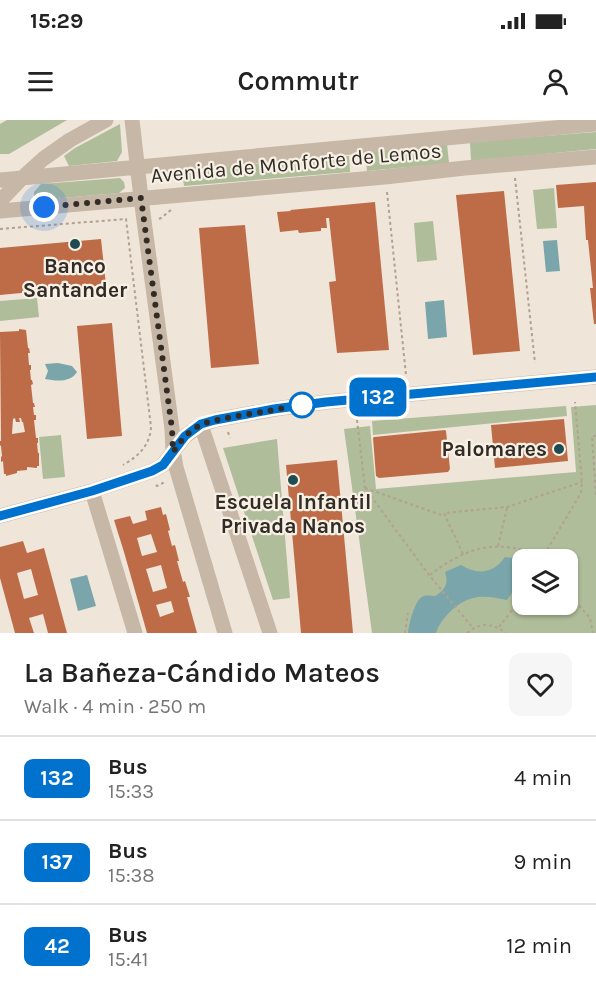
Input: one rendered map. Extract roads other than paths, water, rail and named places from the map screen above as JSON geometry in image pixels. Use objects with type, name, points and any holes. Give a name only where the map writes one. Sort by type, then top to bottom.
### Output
[{"type":"street","points":[[0,201],[43,159],[70,140],[106,120]]},
{"type":"street","points":[[132,120],[172,429],[173,452],[178,476],[225,633]]},
{"type":"street","name":"Avenida de Monforte de Lemos","points":[[0,180],[596,124]]},
{"type":"street","name":"Avenida de Monforte de Lemos","points":[[0,211],[596,157]]},
{"type":"street","points":[[0,516],[92,491],[152,471],[163,465],[185,436],[201,424],[215,420],[326,402],[596,377]]},
{"type":"street","points":[[201,424],[270,633]]},
{"type":"street","points":[[92,491],[135,633]]},
{"type":"water","points":[[557,240],[560,271],[546,272],[543,241]]},
{"type":"water","points":[[444,300],[447,337],[428,339],[425,302]]},
{"type":"water","points":[[58,363],[72,366],[77,372],[67,380],[45,379],[48,371],[45,364]]},
{"type":"water","points":[[505,557],[512,558],[512,593],[507,600],[477,597],[467,600],[450,611],[436,633],[408,633],[418,601],[424,596],[435,596],[441,591],[446,583],[445,572],[461,565],[473,570],[484,571],[500,563]]},
{"type":"water","points":[[87,575],[96,606],[78,611],[70,579]]},
{"type":"place","name":"Banco Santander","points":[[75,244]]},
{"type":"place","name":"Palomares","points":[[559,449]]},
{"type":"place","name":"Escuela Infantil Privada Nanos","points":[[293,480]]}]
